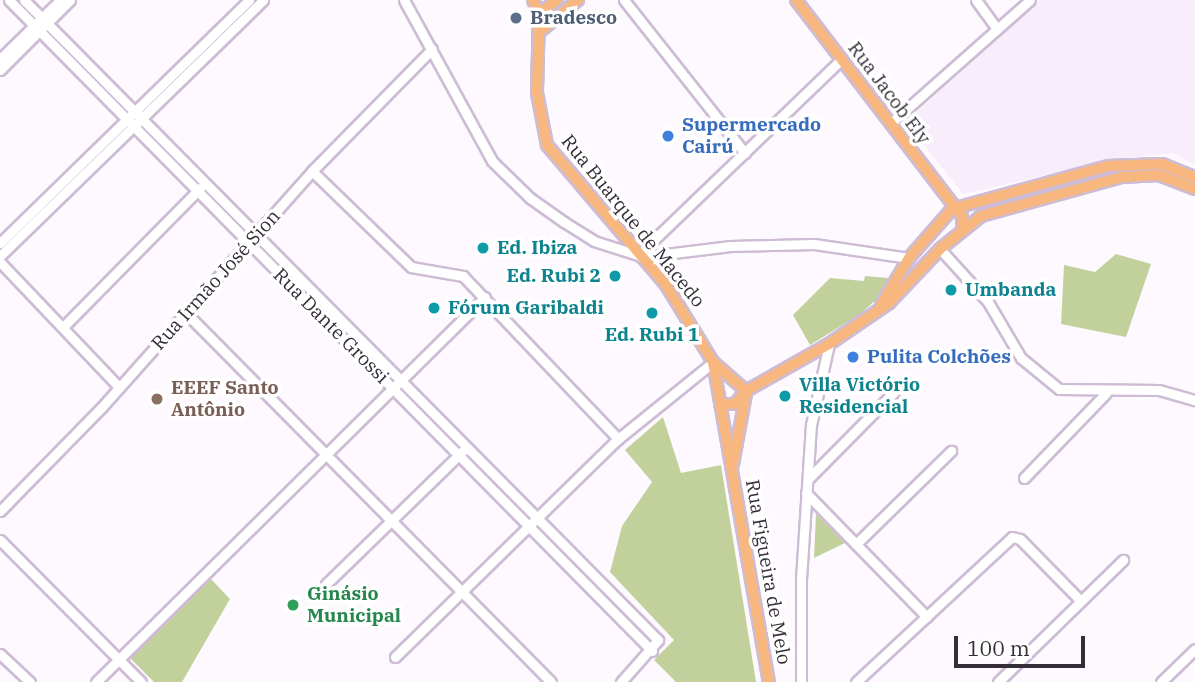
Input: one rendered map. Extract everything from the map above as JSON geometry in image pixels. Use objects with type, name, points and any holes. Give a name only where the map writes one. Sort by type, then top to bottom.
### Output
[{"type":"main road","points":[[533,0],[539,14],[557,0]]},
{"type":"main road","points":[[538,33],[578,0]]},
{"type":"main road","name":"Rua Jacob Ely","points":[[796,0],[892,122],[952,209],[962,216],[962,228]]},
{"type":"main road","name":"Rua Buarque de Macedo","points":[[539,14],[537,93],[547,145],[613,218],[639,256],[687,314],[713,362],[719,399]]},
{"type":"main road","points":[[878,310],[909,258],[952,209],[1108,166],[1162,164],[1195,177]]},
{"type":"main road","points":[[719,399],[735,404],[746,391],[829,344],[878,310],[962,228],[1004,208],[1122,177],[1159,174],[1195,189]]},
{"type":"main road","points":[[931,230],[930,241],[940,248]]},
{"type":"main road","name":"Rua Buarque de Macedo","points":[[713,362],[746,391]]},
{"type":"main road","points":[[719,399],[735,385],[746,391]]},
{"type":"main road","name":"Rua Figueira de Melo","points":[[732,467],[746,391]]},
{"type":"main road","name":"Rua Figueira de Melo","points":[[719,399],[769,682]]},
{"type":"street","name":"Rua Dante Grossi","points":[[9,0],[40,24],[138,123],[200,187],[249,244],[355,342]]},
{"type":"street","name":"Rua Dante Grossi","points":[[24,0],[40,24]]},
{"type":"street","points":[[0,70],[60,0]]},
{"type":"street","points":[[0,59],[70,0]]},
{"type":"street","points":[[0,256],[138,123],[231,25],[249,0]]},
{"type":"street","points":[[0,243],[129,115],[263,0]]},
{"type":"street","points":[[404,0],[492,161],[530,198],[594,241],[639,256],[730,246],[814,244],[909,258]]},
{"type":"street","points":[[624,0],[745,153]]},
{"type":"street","points":[[976,0],[997,29]]},
{"type":"street","points":[[892,122],[1030,0]]},
{"type":"street","name":"Rua Irmão José Sion","points":[[0,511],[119,387],[312,171],[432,49]]},
{"type":"street","points":[[639,256],[842,59]]},
{"type":"street","points":[[312,171],[411,267],[456,273],[485,297],[618,439]]},
{"type":"street","name":"Rua Dante Grossi","points":[[200,187],[256,236],[355,342],[533,522],[652,651],[658,640],[533,522]]},
{"type":"street","points":[[64,326],[200,187]]},
{"type":"street","points":[[55,188],[64,196]]},
{"type":"street","points":[[940,248],[981,293],[1021,358],[1041,378],[1059,389],[1106,393],[1159,390],[1195,400]]},
{"type":"street","points":[[0,262],[64,326],[119,387]]},
{"type":"street","points":[[96,682],[485,297]]},
{"type":"street","points":[[186,313],[393,519],[551,682]]},
{"type":"street","points":[[801,682],[806,493],[811,425],[829,344]]},
{"type":"street","points":[[395,657],[618,439],[713,362]]},
{"type":"street","points":[[808,479],[894,392]]},
{"type":"street","points":[[1024,478],[1106,393]]},
{"type":"street","points":[[326,584],[463,451]]},
{"type":"street","points":[[857,542],[950,451]]},
{"type":"street","points":[[806,493],[857,542],[927,617]]},
{"type":"street","points":[[856,682],[1012,537],[1020,539],[1082,600]]},
{"type":"street","points":[[0,540],[142,682]]},
{"type":"street","points":[[998,682],[1123,560]]},
{"type":"street","points":[[1161,682],[1195,649]]},
{"type":"street","points":[[621,682],[652,651]]},
{"type":"street","points":[[0,654],[30,682]]},
{"type":"shaded area","points":[[1041,0],[1195,0],[1195,165],[1173,153],[1117,159],[963,194],[906,122]]},
{"type":"green space","points":[[1116,254],[1151,264],[1126,337],[1061,324],[1064,265],[1095,272]]},
{"type":"green space","points":[[865,276],[888,278],[887,290],[859,315],[810,345],[793,315],[830,278],[864,281]]},
{"type":"green space","points":[[663,417],[681,473],[721,465],[756,682],[676,682],[654,660],[674,640],[610,572],[622,526],[652,482],[625,450]]},
{"type":"green space","points":[[816,514],[845,543],[814,558]]},
{"type":"green space","points":[[211,579],[230,599],[182,682],[154,682],[129,657]]},
{"type":"place","name":"Bradesco","points":[[516,18]]},
{"type":"place","name":"Supermercado Cairú","points":[[668,136]]},
{"type":"place","name":"Ed. Ibiza","points":[[483,248]]},
{"type":"place","name":"Ed. Rubi 2","points":[[615,276]]},
{"type":"place","name":"Umbanda","points":[[951,290]]},
{"type":"place","name":"Fórum Garibaldi","points":[[434,308]]},
{"type":"place","name":"Ed. Rubi 1","points":[[652,313]]},
{"type":"place","name":"Pulita Colchões","points":[[853,357]]},
{"type":"place","name":"Villa Victório Residencial","points":[[785,396]]},
{"type":"place","name":"EEEF Santo Antônio","points":[[157,399]]},
{"type":"place","name":"Ginásio Municipal","points":[[293,605]]}]
